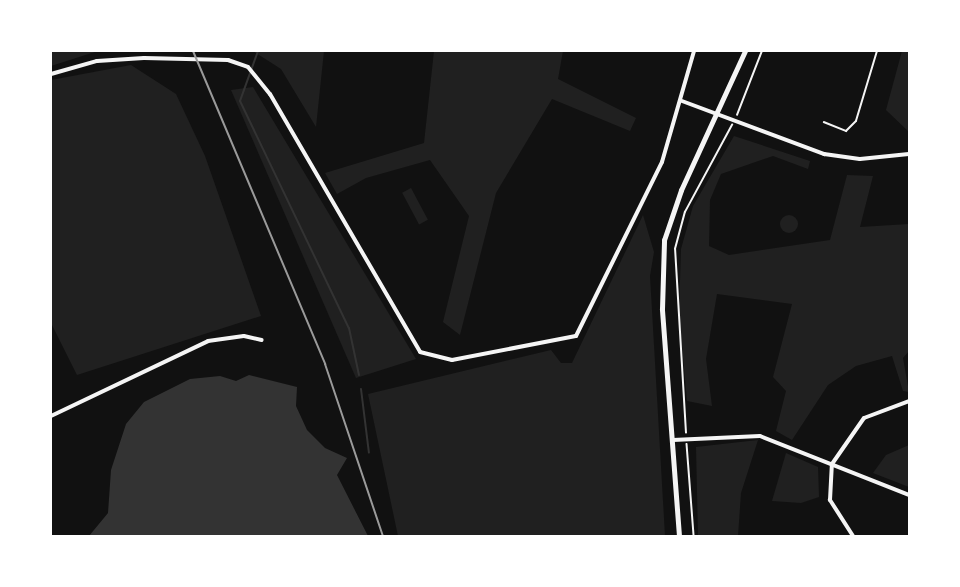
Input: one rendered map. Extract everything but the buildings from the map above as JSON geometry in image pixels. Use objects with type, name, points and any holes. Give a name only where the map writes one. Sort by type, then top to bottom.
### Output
[{"type":"main road","points":[[679,536],[662,309],[664,240],[681,190],[719,115],[745,51]]},
{"type":"street","points":[[51,74],[97,61],[144,58],[228,60],[248,67],[303,151],[420,352],[452,360],[576,336],[662,162],[682,101],[694,51]]},
{"type":"street","points":[[682,101],[824,154],[860,159],[909,154]]},
{"type":"street","points":[[51,416],[208,340],[244,336],[262,340]]},
{"type":"street","points":[[853,536],[830,500],[832,464],[864,418],[909,401]]},
{"type":"street","points":[[673,440],[753,434],[909,495]]},
{"type":"path","points":[[738,112],[762,51]]},
{"type":"path","points":[[824,122],[846,131],[856,121],[877,51]]},
{"type":"path","points":[[694,536],[675,249],[685,212],[729,131]]},
{"type":"shaded area","points":[[51,51],[98,51],[51,66]]},
{"type":"shaded area","points":[[253,51],[324,51],[316,127],[281,69]]},
{"type":"shaded area","points":[[434,51],[563,51],[558,79],[636,118],[630,131],[552,99],[496,193],[460,335],[443,322],[469,216],[430,160],[366,178],[337,194],[325,173],[424,143]]},
{"type":"shaded area","points":[[902,51],[909,51],[909,132],[886,110]]},
{"type":"shaded area","points":[[131,65],[176,94],[205,156],[261,316],[77,375],[51,323],[51,80]]},
{"type":"shaded area","points":[[253,87],[416,359],[356,378],[231,90]]},
{"type":"shaded area","points":[[734,136],[810,161],[808,169],[773,156],[721,174],[710,200],[709,246],[729,255],[830,240],[847,175],[873,176],[860,227],[909,224],[909,351],[903,358],[909,392],[903,391],[892,356],[856,366],[828,385],[792,440],[776,431],[786,391],[773,377],[792,304],[717,294],[706,359],[712,406],[687,401],[679,313],[681,249],[693,206]]},
{"type":"shaded area","points":[[411,188],[428,220],[419,224],[402,193]]},
{"type":"shaded area","points":[[643,215],[654,252],[650,276],[665,536],[398,536],[368,394],[551,350],[561,363],[572,363]]},
{"type":"shaded area","points":[[789,215],[795,218],[798,224],[795,230],[789,233],[783,230],[780,224],[783,218]]},
{"type":"shaded area","points":[[249,375],[297,387],[296,406],[307,430],[325,448],[347,458],[337,475],[368,536],[89,536],[108,513],[111,470],[126,424],[144,402],[190,379],[220,376],[236,381]]},
{"type":"shaded area","points":[[758,440],[741,493],[738,536],[698,536],[696,447]]},
{"type":"shaded area","points":[[909,445],[909,487],[873,473],[886,455]]},
{"type":"shaded area","points":[[786,453],[818,467],[819,497],[801,503],[772,501]]},
{"type":"waterway","points":[[258,51],[240,101],[349,328],[359,375]]},
{"type":"waterway","points":[[361,389],[369,453]]},
{"type":"railway","points":[[193,51],[325,364],[383,536]]}]
